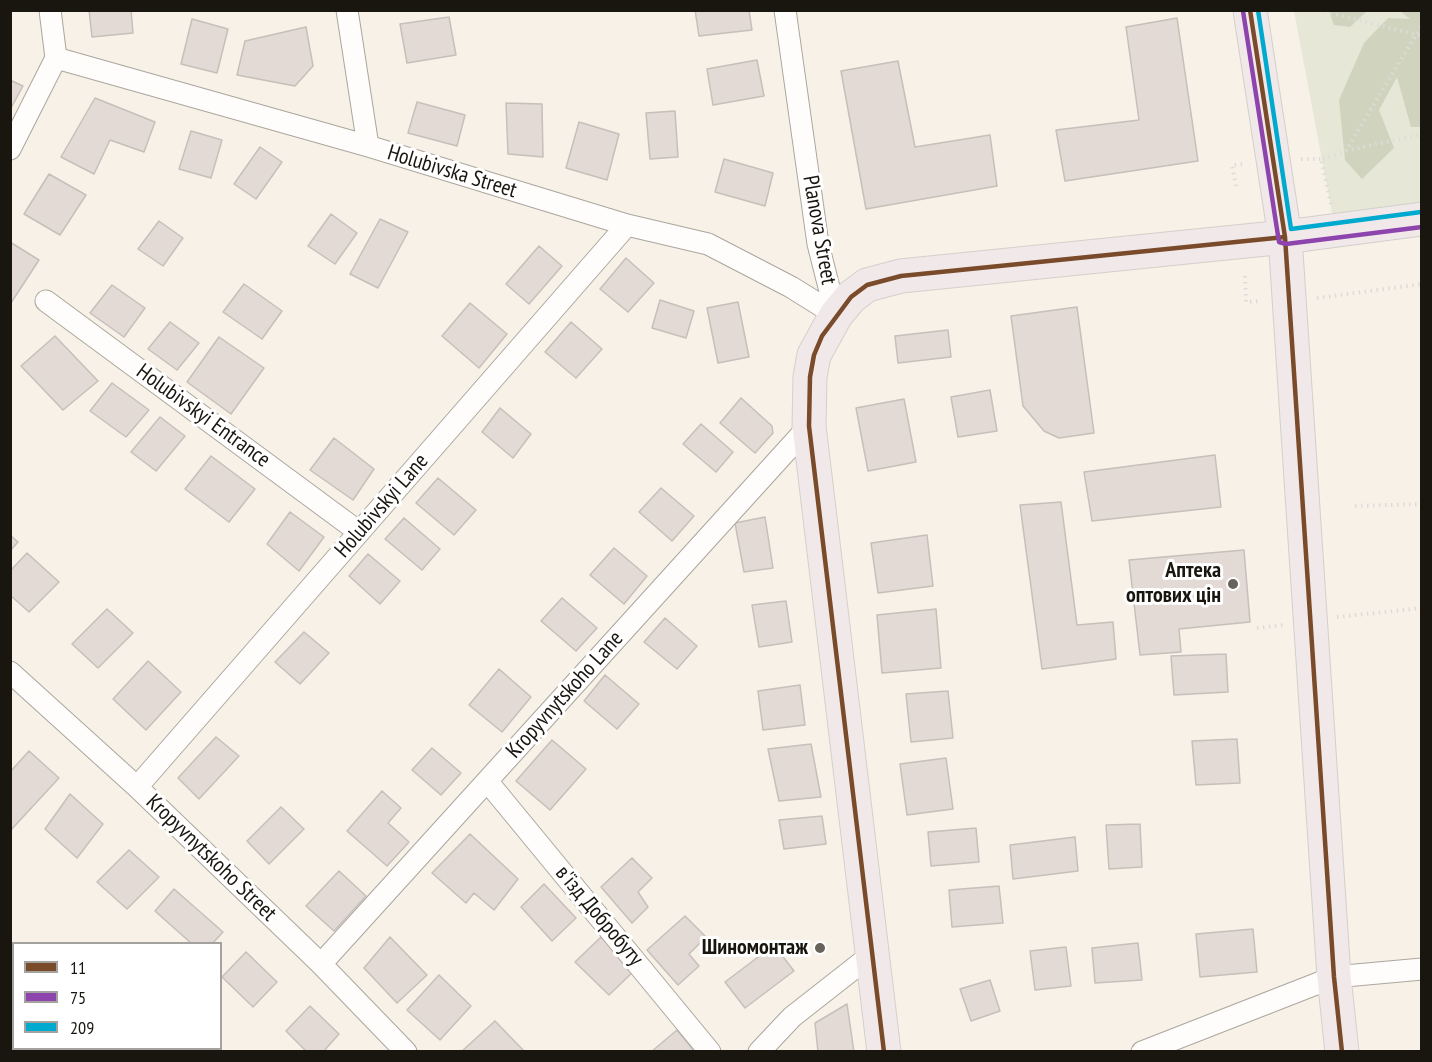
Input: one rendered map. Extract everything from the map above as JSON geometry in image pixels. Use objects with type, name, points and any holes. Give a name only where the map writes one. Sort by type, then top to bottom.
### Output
[{"type":"main road","points":[[1250,10],[1286,237],[1334,976],[1342,1052]]},
{"type":"main road","points":[[836,315],[851,297],[867,285],[901,276],[1286,237],[1422,219]]},
{"type":"main road","name":"Planova Street","points":[[836,315],[814,355],[810,377],[809,426],[884,1052]]},
{"type":"street","points":[[10,149],[56,58],[50,10]]},
{"type":"street","points":[[347,10],[368,146]]},
{"type":"street","name":"Planova Street","points":[[785,10],[818,244],[836,315]]},
{"type":"street","name":"Holubivska Street","points":[[56,58],[368,146],[627,225],[708,244],[790,286],[836,315]]},
{"type":"street","name":"Holubivskyi Lane","points":[[137,787],[627,225]]},
{"type":"street","name":"Holubivskyi Entrance","points":[[46,301],[359,532]]},
{"type":"street","name":"Kropyvnytskoho Lane","points":[[321,964],[809,426]]},
{"type":"street","name":"Kropyvnytskoho Street","points":[[10,672],[137,787],[321,964],[406,1052]]},
{"type":"street","name":"в'їзд Добробуту","points":[[487,781],[710,1052]]},
{"type":"street","points":[[759,1052],[792,1017],[871,955]]},
{"type":"street","points":[[1142,1052],[1334,976],[1422,969]]},
{"type":"path","points":[[1319,10],[1422,36]]},
{"type":"path","points":[[1345,152],[1422,25]]},
{"type":"path","points":[[1293,159],[1321,159],[1422,134]]},
{"type":"path","points":[[1321,159],[1331,204]]},
{"type":"path","points":[[1236,186],[1232,165],[1244,164]]},
{"type":"path","points":[[1245,276],[1246,302],[1260,301]]},
{"type":"path","points":[[1311,299],[1422,284]]},
{"type":"path","points":[[1355,506],[1422,504]]},
{"type":"path","points":[[1334,618],[1422,608]]},
{"type":"green space","points":[[1329,10],[1367,11],[1350,27],[1334,25]]},
{"type":"green space","points":[[1294,11],[1421,11],[1421,219],[1335,229]]},
{"type":"green space","points":[[1400,11],[1421,11],[1421,127],[1411,127],[1397,77],[1379,110],[1394,148],[1362,179],[1345,160],[1339,100],[1364,43],[1388,18],[1410,19]]},
{"type":"building","points":[[89,10],[131,10],[133,33],[92,37]]},
{"type":"building","points":[[695,10],[749,10],[752,30],[699,36]]},
{"type":"building","points":[[449,17],[456,55],[407,63],[400,24]]},
{"type":"building","points":[[1177,18],[1198,161],[1065,181],[1056,130],[1139,120],[1126,27]]},
{"type":"building","points":[[192,19],[228,29],[217,73],[181,64]]},
{"type":"building","points":[[306,27],[313,66],[295,86],[237,75],[245,41]]},
{"type":"building","points":[[757,60],[764,96],[713,105],[707,69]]},
{"type":"building","points":[[898,61],[915,147],[990,135],[997,186],[866,209],[841,71]]},
{"type":"building","points":[[10,80],[23,86],[10,110]]},
{"type":"building","points":[[95,98],[155,122],[144,152],[110,140],[94,174],[61,157]]},
{"type":"building","points":[[417,102],[465,115],[457,146],[408,133]]},
{"type":"building","points":[[506,103],[542,104],[543,157],[508,154]]},
{"type":"building","points":[[675,111],[678,157],[650,159],[646,113]]},
{"type":"building","points":[[579,122],[619,134],[607,180],[566,168]]},
{"type":"building","points":[[191,131],[222,140],[211,178],[179,169]]},
{"type":"building","points":[[260,147],[282,162],[256,199],[234,184]]},
{"type":"building","points":[[724,159],[773,173],[765,206],[715,192]]},
{"type":"building","points":[[49,174],[86,195],[60,235],[24,214]]},
{"type":"building","points":[[331,214],[357,233],[335,264],[308,246]]},
{"type":"building","points":[[380,219],[408,232],[378,288],[350,274]]},
{"type":"building","points":[[159,221],[183,238],[163,266],[138,249]]},
{"type":"building","points":[[10,242],[39,260],[11,303],[10,302]]},
{"type":"building","points":[[539,246],[562,266],[529,304],[506,284]]},
{"type":"building","points":[[626,258],[654,283],[628,312],[600,289]]},
{"type":"building","points":[[244,284],[282,311],[262,339],[223,312]]},
{"type":"building","points":[[112,285],[145,308],[124,337],[90,313]]},
{"type":"building","points":[[660,300],[694,311],[686,338],[652,328]]},
{"type":"building","points":[[738,302],[749,357],[718,363],[707,308]]},
{"type":"building","points":[[470,303],[507,334],[479,368],[442,336]]},
{"type":"building","points":[[1077,307],[1094,433],[1059,438],[1044,431],[1023,406],[1011,316]]},
{"type":"building","points":[[170,322],[199,343],[177,370],[148,349]]},
{"type":"building","points":[[571,322],[602,349],[576,378],[545,352]]},
{"type":"building","points":[[948,330],[951,357],[898,363],[895,336]]},
{"type":"building","points":[[55,336],[98,381],[63,410],[21,366]]},
{"type":"building","points":[[219,337],[264,368],[231,414],[187,382]]},
{"type":"building","points":[[112,383],[149,410],[126,437],[90,411]]},
{"type":"building","points":[[990,390],[997,431],[958,437],[951,397]]},
{"type":"building","points":[[741,398],[772,426],[773,433],[755,453],[720,423]]},
{"type":"building","points":[[904,399],[916,462],[868,471],[856,408]]},
{"type":"building","points":[[500,408],[531,434],[513,458],[482,432]]},
{"type":"building","points":[[160,417],[185,436],[156,471],[131,452]]},
{"type":"building","points":[[701,424],[733,452],[716,472],[683,444]]},
{"type":"building","points":[[334,438],[374,469],[353,500],[310,470]]},
{"type":"building","points":[[1215,455],[1221,507],[1092,521],[1084,472]]},
{"type":"building","points":[[211,456],[255,489],[229,522],[185,489]]},
{"type":"building","points":[[438,478],[476,510],[454,535],[416,503]]},
{"type":"building","points":[[661,488],[694,516],[672,541],[639,512]]},
{"type":"building","points":[[1061,502],[1077,625],[1113,622],[1116,659],[1042,669],[1020,505]]},
{"type":"building","points":[[290,512],[324,537],[299,571],[267,544]]},
{"type":"building","points":[[765,517],[773,568],[744,572],[735,523]]},
{"type":"building","points":[[404,518],[440,549],[422,570],[385,539]]},
{"type":"building","points":[[10,535],[18,542],[10,551]]},
{"type":"building","points":[[927,535],[933,586],[878,593],[871,543]]},
{"type":"building","points":[[614,548],[647,576],[624,604],[590,575]]},
{"type":"building","points":[[1244,550],[1250,622],[1179,629],[1181,652],[1140,655],[1129,560]]},
{"type":"building","points":[[27,553],[59,582],[29,612],[10,595],[10,571]]},
{"type":"building","points":[[368,554],[400,581],[380,604],[349,576]]},
{"type":"building","points":[[562,598],[597,628],[576,651],[541,621]]},
{"type":"building","points":[[786,601],[792,642],[759,647],[752,605]]},
{"type":"building","points":[[107,609],[133,633],[98,668],[72,644]]},
{"type":"building","points":[[936,609],[941,668],[882,673],[877,615]]},
{"type":"building","points":[[665,618],[697,646],[677,669],[644,642]]},
{"type":"building","points":[[304,632],[329,653],[300,684],[275,662]]},
{"type":"building","points":[[1226,654],[1228,692],[1174,695],[1171,656]]},
{"type":"building","points":[[148,661],[181,692],[146,730],[113,699]]},
{"type":"building","points":[[499,669],[531,697],[502,732],[469,705]]},
{"type":"building","points":[[605,675],[639,704],[617,729],[584,701]]},
{"type":"building","points":[[800,685],[805,725],[763,730],[758,691]]},
{"type":"building","points":[[948,691],[953,738],[911,742],[906,694]]},
{"type":"building","points":[[216,737],[239,756],[199,799],[178,778]]},
{"type":"building","points":[[1237,739],[1240,783],[1196,785],[1192,741]]},
{"type":"building","points":[[552,740],[586,769],[550,810],[516,781]]},
{"type":"building","points":[[811,744],[821,797],[779,801],[768,749]]},
{"type":"building","points":[[432,748],[461,773],[441,795],[412,770]]},
{"type":"building","points":[[29,751],[59,778],[10,831],[10,772]]},
{"type":"building","points":[[946,758],[953,809],[907,815],[900,764]]},
{"type":"building","points":[[382,791],[401,808],[388,823],[409,842],[387,866],[347,831]]},
{"type":"building","points":[[70,794],[103,824],[77,858],[45,829]]},
{"type":"building","points":[[281,807],[304,829],[269,864],[247,841]]},
{"type":"building","points":[[822,816],[826,844],[784,849],[779,820]]},
{"type":"building","points":[[1140,824],[1142,867],[1109,869],[1106,825]]},
{"type":"building","points":[[976,828],[979,862],[931,866],[928,832]]},
{"type":"building","points":[[470,834],[518,879],[494,910],[474,893],[466,903],[432,873]]},
{"type":"building","points":[[1075,837],[1078,871],[1013,879],[1010,845]]},
{"type":"building","points":[[129,850],[159,877],[127,909],[97,882]]},
{"type":"building","points":[[632,858],[652,878],[638,892],[648,907],[632,923],[601,887]]},
{"type":"building","points":[[339,871],[366,896],[334,931],[306,906]]},
{"type":"building","points":[[544,884],[576,918],[552,941],[521,907]]},
{"type":"building","points":[[999,886],[1003,923],[952,927],[949,890]]},
{"type":"building","points":[[174,889],[223,932],[214,942],[190,942],[155,911]]},
{"type":"building","points":[[685,916],[706,937],[689,954],[699,966],[678,985],[647,950]]},
{"type":"building","points":[[1253,929],[1257,972],[1200,977],[1196,934]]},
{"type":"building","points":[[390,937],[427,975],[397,1003],[364,968]]},
{"type":"building","points":[[601,937],[635,970],[609,995],[575,962]]},
{"type":"building","points":[[1138,943],[1142,980],[1095,983],[1092,948]]},
{"type":"building","points":[[774,945],[794,971],[745,1008],[725,982]]},
{"type":"building","points":[[1066,947],[1071,986],[1035,990],[1030,951]]},
{"type":"building","points":[[246,952],[277,982],[253,1007],[222,977]]},
{"type":"building","points":[[439,975],[471,1006],[440,1040],[407,1010]]},
{"type":"building","points":[[990,980],[1000,1011],[971,1021],[960,989]]},
{"type":"building","points":[[847,1004],[854,1052],[818,1052],[815,1023]]},
{"type":"building","points":[[310,1006],[339,1034],[323,1052],[307,1052],[286,1031]]},
{"type":"building","points":[[495,1021],[523,1050],[521,1052],[461,1052]]},
{"type":"building","points":[[12,1022],[12,1050],[26,1050],[24,1052],[10,1052],[10,1023]]},
{"type":"building","points":[[677,1030],[695,1052],[651,1052]]},
{"type":"transit line","name":"11","points":[[1250,10],[1285,237],[1334,977],[1342,1052]]},
{"type":"transit line","name":"209","points":[[1258,10],[1291,229],[1421,212]]},
{"type":"transit line","name":"75","points":[[1243,11],[1279,242],[1286,244],[1422,227]]},
{"type":"transit line","name":"11","points":[[884,1052],[809,426],[810,377],[814,355],[822,336],[851,297],[867,285],[901,276],[1285,237]]},
{"type":"place","name":"Аптека оптових цін","points":[[1233,584]]},
{"type":"place","name":"Шиномонтаж","points":[[820,948]]}]
